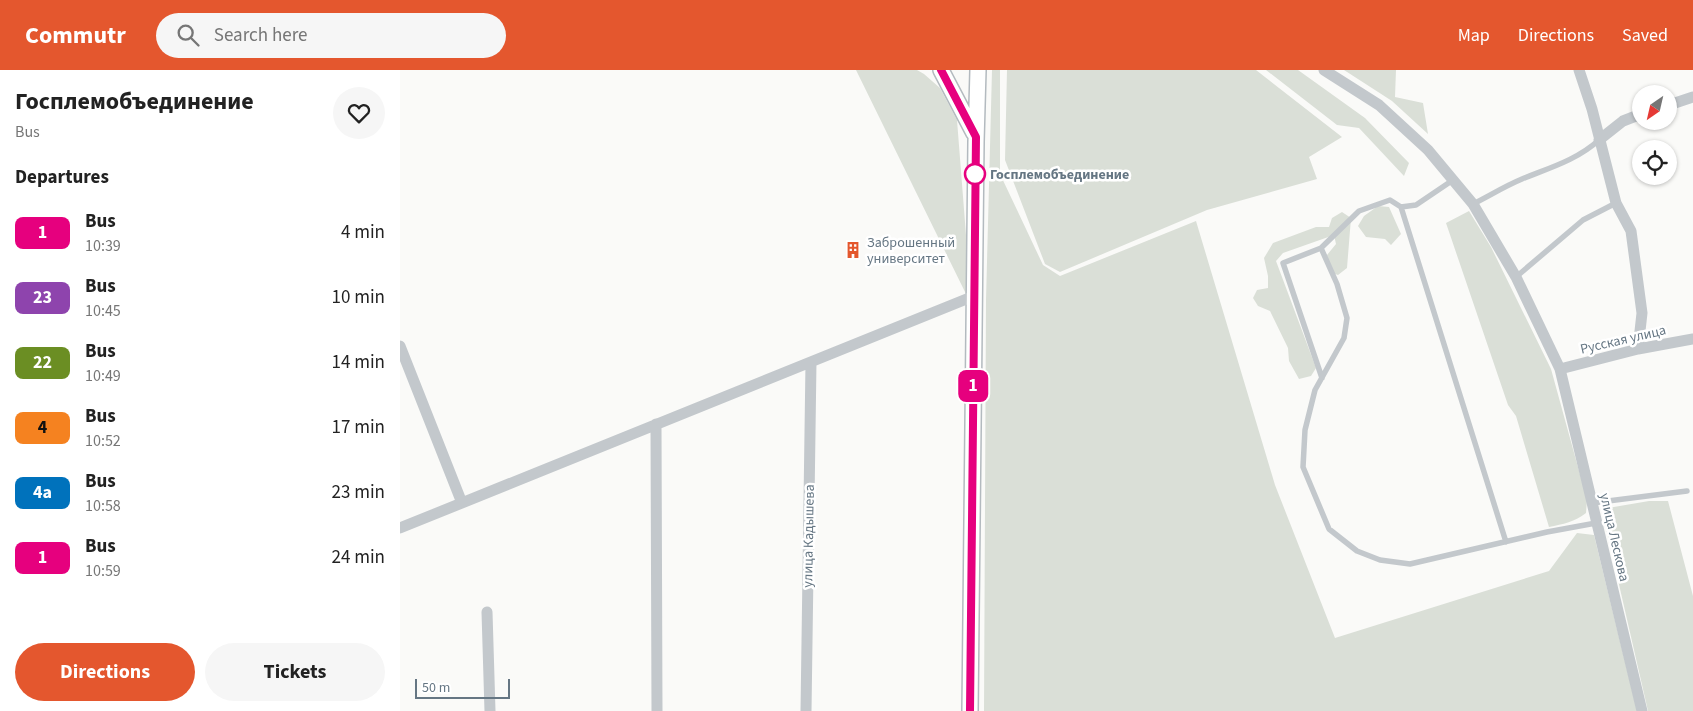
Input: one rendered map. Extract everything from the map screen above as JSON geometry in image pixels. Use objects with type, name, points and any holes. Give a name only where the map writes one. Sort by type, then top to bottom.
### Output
[{"type":"street","points":[[941,70],[976,137]]},
{"type":"street","points":[[970,711],[978,70]]},
{"type":"street","name":"улица Лескова","points":[[1324,70],[1379,105],[1428,150],[1473,204],[1516,278],[1560,369],[1642,711]]},
{"type":"street","points":[[1579,70],[1592,109],[1616,203],[1630,231],[1642,313],[1638,349]]},
{"type":"street","points":[[1678,102],[1693,97]]},
{"type":"street","points":[[1599,140],[1623,121],[1632,118]]},
{"type":"street","points":[[400,528],[974,296]]},
{"type":"street","name":"Русская улица","points":[[1560,369],[1638,349],[1693,339]]},
{"type":"street","points":[[400,346],[462,503]]},
{"type":"street","name":"улица Кадышева","points":[[806,711],[811,362]]},
{"type":"street","points":[[656,424],[657,711]]},
{"type":"street","points":[[487,612],[490,711]]},
{"type":"lane","points":[[1473,204],[1521,180],[1586,152],[1599,140]]},
{"type":"lane","points":[[1322,378],[1283,263],[1321,248],[1359,211],[1390,200],[1401,207],[1416,205],[1454,179]]},
{"type":"lane","points":[[1516,278],[1583,220],[1616,203]]},
{"type":"lane","points":[[1401,207],[1506,542]]},
{"type":"lane","points":[[1321,248],[1337,284],[1347,318],[1344,338],[1315,390],[1305,430],[1303,467],[1329,529],[1357,551],[1380,560],[1410,564],[1596,523]]},
{"type":"lane","points":[[1592,503],[1687,491]]},
{"type":"shaded area","points":[[856,70],[917,70],[940,88],[957,120],[970,286],[967,296]]},
{"type":"shaded area","points":[[992,70],[1000,70],[1000,174],[1043,265],[1060,276],[1196,221],[1275,485],[1335,638],[1549,571],[1577,533],[1594,535],[1637,711],[984,711],[986,300]]},
{"type":"shaded area","points":[[1007,70],[1256,70],[1342,137],[1309,157],[1317,179],[1207,210],[1060,272],[1045,264],[1005,160]]},
{"type":"shaded area","points":[[1266,70],[1298,70],[1365,118],[1409,163],[1404,176],[1359,128],[1337,125]]},
{"type":"shaded area","points":[[1344,70],[1396,70],[1395,97],[1423,103],[1428,134],[1392,101]]},
{"type":"shaded area","points":[[1378,206],[1389,207],[1401,234],[1391,245],[1385,239],[1366,237],[1358,226],[1364,216]]},
{"type":"shaded area","points":[[1469,211],[1491,247],[1551,369],[1587,500],[1586,513],[1578,519],[1549,527],[1516,416],[1508,405],[1446,223]]},
{"type":"shaded area","points":[[1342,212],[1351,218],[1347,268],[1338,275],[1329,272],[1327,255],[1336,244],[1334,235],[1283,253],[1276,261],[1316,368],[1311,376],[1299,379],[1289,361],[1288,348],[1270,311],[1258,306],[1253,298],[1257,290],[1268,288],[1268,276],[1264,258],[1273,243],[1316,227],[1329,227],[1332,218]]},
{"type":"shaded area","points":[[1649,501],[1668,501],[1693,596],[1693,711],[1648,711],[1604,519],[1608,508]]},
{"type":"bus line","name":"1","points":[[941,70],[976,137],[970,711]]},
{"type":"place","name":"Госплемобъединение","points":[[975,174]]},
{"type":"place","name":"Заброшенный университет","points":[[853,250]]}]
